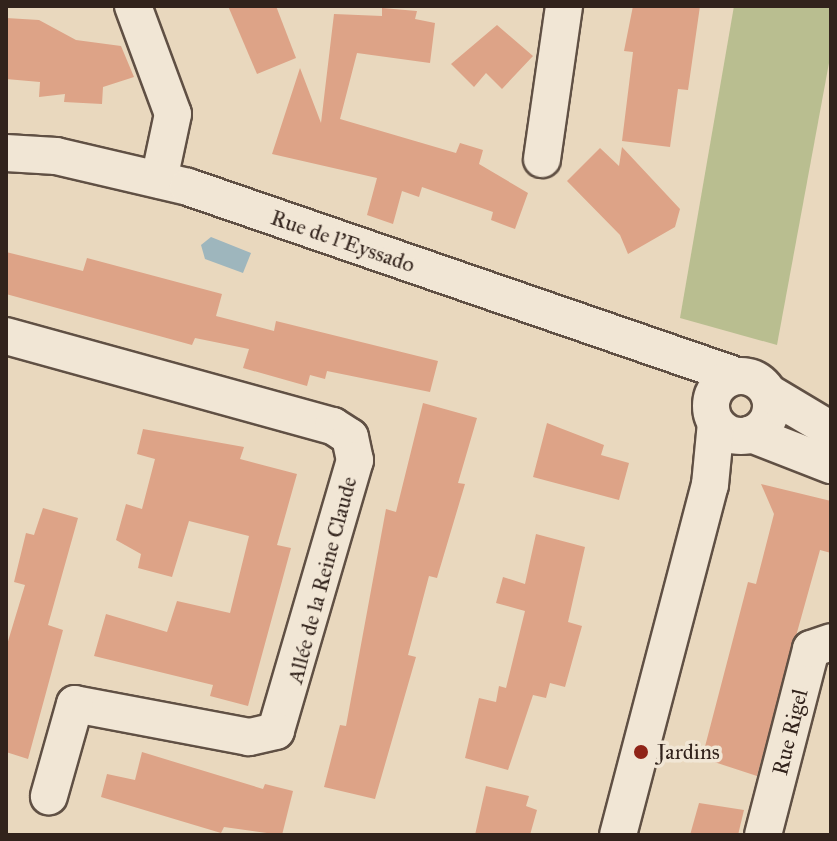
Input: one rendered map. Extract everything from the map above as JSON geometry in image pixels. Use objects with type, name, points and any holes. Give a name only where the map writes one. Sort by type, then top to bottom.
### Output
[{"type":"street","points":[[133,6],[173,114],[159,180]]},
{"type":"street","points":[[542,159],[564,6]]},
{"type":"street","name":"Rue de l'Eyssado","points":[[6,153],[56,156],[159,180],[675,351],[731,413]]},
{"type":"street","name":"Allée de la Reine Claude","points":[[6,336],[333,426],[350,437],[355,460],[276,731],[249,737],[75,704],[49,796]]},
{"type":"street","points":[[731,413],[767,422],[769,393],[831,430]]},
{"type":"street","points":[[731,413],[831,465]]},
{"type":"street","points":[[618,835],[731,413]]},
{"type":"street","name":"Rue Rigel","points":[[763,835],[811,649],[831,642]]},
{"type":"green space","points":[[734,6],[831,6],[831,52],[777,345],[680,318]]},
{"type":"water","points":[[211,237],[251,253],[243,273],[205,259],[201,245]]},
{"type":"building","points":[[228,6],[276,6],[296,58],[257,74]]},
{"type":"building","points":[[633,6],[700,6],[688,90],[678,89],[670,147],[622,141],[633,52],[624,51]]},
{"type":"building","points":[[382,8],[417,11],[415,19],[435,23],[430,63],[357,53],[340,119],[456,153],[460,143],[483,150],[479,164],[528,193],[515,229],[491,220],[493,212],[422,187],[419,197],[402,191],[393,224],[367,215],[377,178],[272,154],[300,68],[321,123],[334,14],[382,16]]},
{"type":"building","points":[[6,18],[39,20],[76,40],[121,46],[134,77],[103,87],[102,104],[64,102],[65,94],[39,97],[40,82],[6,79]]},
{"type":"building","points":[[497,25],[533,56],[502,89],[486,73],[474,87],[451,64]]},
{"type":"building","points":[[622,147],[680,209],[675,227],[628,254],[620,235],[567,181],[600,148],[619,166]]},
{"type":"building","points":[[6,252],[83,271],[87,258],[222,294],[216,316],[274,331],[276,321],[438,361],[430,392],[327,371],[325,379],[310,375],[307,386],[243,368],[249,349],[195,338],[192,345],[6,294]]},
{"type":"building","points":[[423,403],[477,418],[458,483],[465,484],[437,578],[429,576],[408,655],[416,657],[375,799],[324,787],[340,725],[346,726],[386,509],[396,512]]},
{"type":"building","points":[[547,423],[604,445],[601,455],[629,463],[619,500],[533,477]]},
{"type":"building","points":[[143,429],[244,447],[240,459],[297,474],[277,545],[291,548],[248,706],[210,696],[213,685],[94,656],[106,614],[167,632],[177,601],[230,613],[249,536],[189,521],[172,577],[138,568],[141,554],[116,540],[126,504],[142,509],[155,459],[137,454]]},
{"type":"building","points":[[761,484],[831,501],[831,553],[820,550],[757,776],[702,758],[748,582],[756,584],[774,514]]},
{"type":"building","points":[[43,508],[78,518],[48,625],[63,630],[28,759],[6,752],[6,648],[25,585],[14,582],[26,533],[34,535]]},
{"type":"building","points":[[536,534],[585,547],[568,622],[582,626],[565,687],[550,683],[546,698],[533,695],[508,770],[465,758],[479,698],[496,702],[499,686],[506,688],[525,611],[496,603],[503,577],[525,584]]},
{"type":"building","points":[[142,752],[263,789],[265,784],[293,791],[282,835],[224,827],[221,833],[101,797],[107,774],[135,780]]},
{"type":"building","points":[[486,786],[529,796],[526,806],[537,810],[530,835],[475,835]]},
{"type":"building","points":[[699,803],[744,810],[738,835],[690,835]]},
{"type":"place","name":"Jardins","points":[[641,752]]}]
